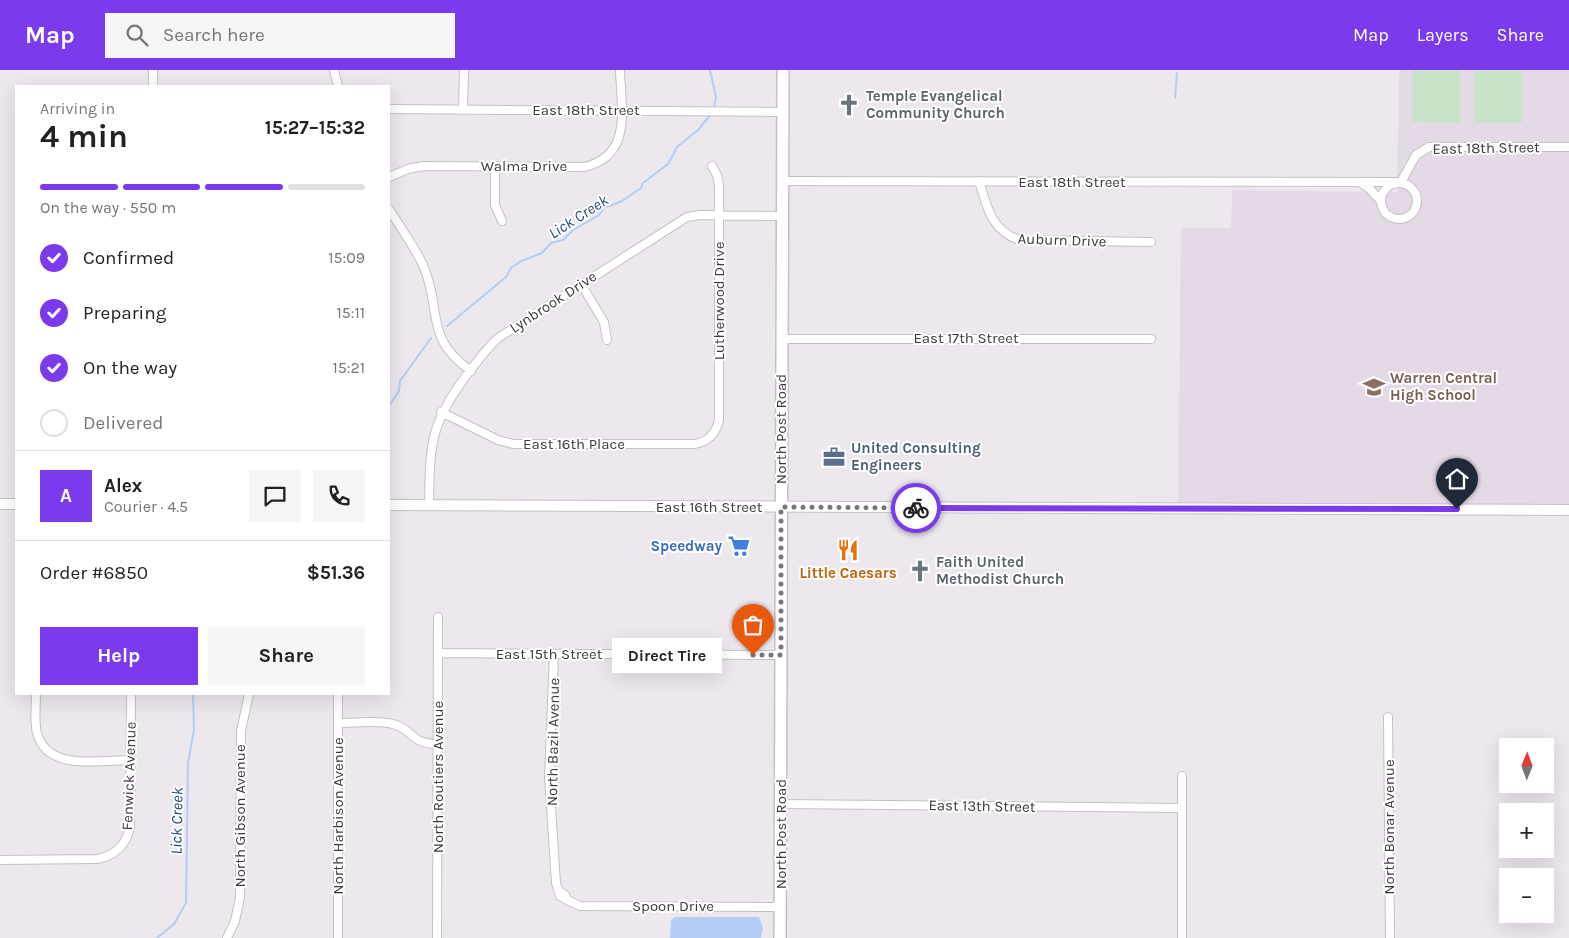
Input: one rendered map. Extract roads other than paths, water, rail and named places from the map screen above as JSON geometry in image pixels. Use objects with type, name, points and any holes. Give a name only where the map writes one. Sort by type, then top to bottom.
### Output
[{"type":"main road","name":"North Post Road","points":[[780,938],[783,70]]},
{"type":"street","points":[[153,70],[153,85]]},
{"type":"street","points":[[334,70],[338,85]]},
{"type":"street","points":[[463,110],[464,70]]},
{"type":"street","points":[[620,70],[621,110]]},
{"type":"street","name":"East 18th Street","points":[[390,109],[783,112]]},
{"type":"street","name":"Walma Drive","points":[[390,177],[408,169],[423,166],[584,167],[595,164],[608,156],[618,142],[621,130],[621,110]]},
{"type":"street","name":"East 18th Street","points":[[782,181],[1361,184],[1398,182],[1416,155],[1429,147],[1569,147]]},
{"type":"street","points":[[1361,184],[1369,188],[1381,201],[1387,215],[1392,218],[1403,219],[1412,214],[1417,206],[1411,165]]},
{"type":"street","points":[[495,166],[495,203],[502,221]]},
{"type":"street","name":"Lutherwood Drive","points":[[712,166],[719,182],[719,420],[712,436]]},
{"type":"street","name":"Auburn Drive","points":[[979,182],[995,225],[1004,234],[1019,240],[1151,242]]},
{"type":"street","points":[[1381,201],[1386,188],[1398,182],[1408,184],[1415,191]]},
{"type":"street","points":[[390,211],[423,266],[430,285],[438,329],[443,344],[452,356],[471,371]]},
{"type":"street","name":"Lynbrook Drive","points":[[429,506],[430,448],[442,412],[471,371],[498,338],[682,220],[696,215],[782,216]]},
{"type":"street","points":[[581,284],[604,322],[608,340]]},
{"type":"street","name":"East 17th Street","points":[[782,338],[1151,339]]},
{"type":"street","name":"East 16th Place","points":[[442,412],[498,440],[513,444],[694,444],[702,443],[712,436]]},
{"type":"street","points":[[0,504],[15,504]]},
{"type":"street","name":"East 16th Street","points":[[390,505],[1569,510]]},
{"type":"street","name":"North Routiers Avenue","points":[[437,938],[438,617]]},
{"type":"street","name":"East 15th Street","points":[[438,653],[781,655]]},
{"type":"street","name":"North Bazil Avenue","points":[[554,654],[550,786],[558,890],[561,898],[567,900]]},
{"type":"street","points":[[36,695],[37,732],[40,741],[50,753],[70,760],[131,760]]},
{"type":"street","name":"Fenwick Avenue","points":[[0,860],[93,860],[105,858],[114,853],[126,840],[130,828],[131,695]]},
{"type":"street","name":"North Gibson Avenue","points":[[227,938],[235,921],[240,898],[241,731],[250,695]]},
{"type":"street","name":"North Harbison Avenue","points":[[338,695],[338,938]]},
{"type":"street","name":"North Bonar Avenue","points":[[1388,717],[1390,938]]},
{"type":"street","points":[[338,723],[391,724],[403,729],[421,743],[438,744]]},
{"type":"street","points":[[1182,776],[1182,938]]},
{"type":"street","name":"East 13th Street","points":[[781,804],[1182,808]]},
{"type":"street","name":"Spoon Drive","points":[[567,900],[580,906],[780,907]]},
{"type":"water","points":[[675,917],[759,917],[763,928],[761,938],[670,938],[671,920]]},
{"type":"waterway","name":"Lick Creek","points":[[710,70],[716,97],[714,107]]},
{"type":"waterway","points":[[1175,98],[1177,73]]},
{"type":"waterway","name":"Lick Creek","points":[[447,326],[506,277],[511,268],[521,261],[542,253],[551,243],[563,240],[573,230],[599,215],[604,208],[622,201],[641,188],[643,183],[668,164],[677,147],[698,130],[712,113]]},
{"type":"waterway","name":"Lick Creek","points":[[390,404],[399,391],[400,381],[431,338]]},
{"type":"waterway","name":"Lick Creek","points":[[157,938],[174,924],[186,903],[188,763],[194,730],[193,695]]},
{"type":"place","name":"Temple Evangelical Community Church","points":[[849,105]]},
{"type":"place","name":"Warren Central High School","points":[[1374,387]]},
{"type":"place","name":"United Consulting Engineers","points":[[834,457]]},
{"type":"place","name":"Speedway","points":[[739,546]]},
{"type":"place","name":"Little Caesars","points":[[848,550]]},
{"type":"place","name":"Faith United Methodist Church","points":[[920,571]]},
{"type":"place","name":"Direct Tire","points":[[753,655]]}]
